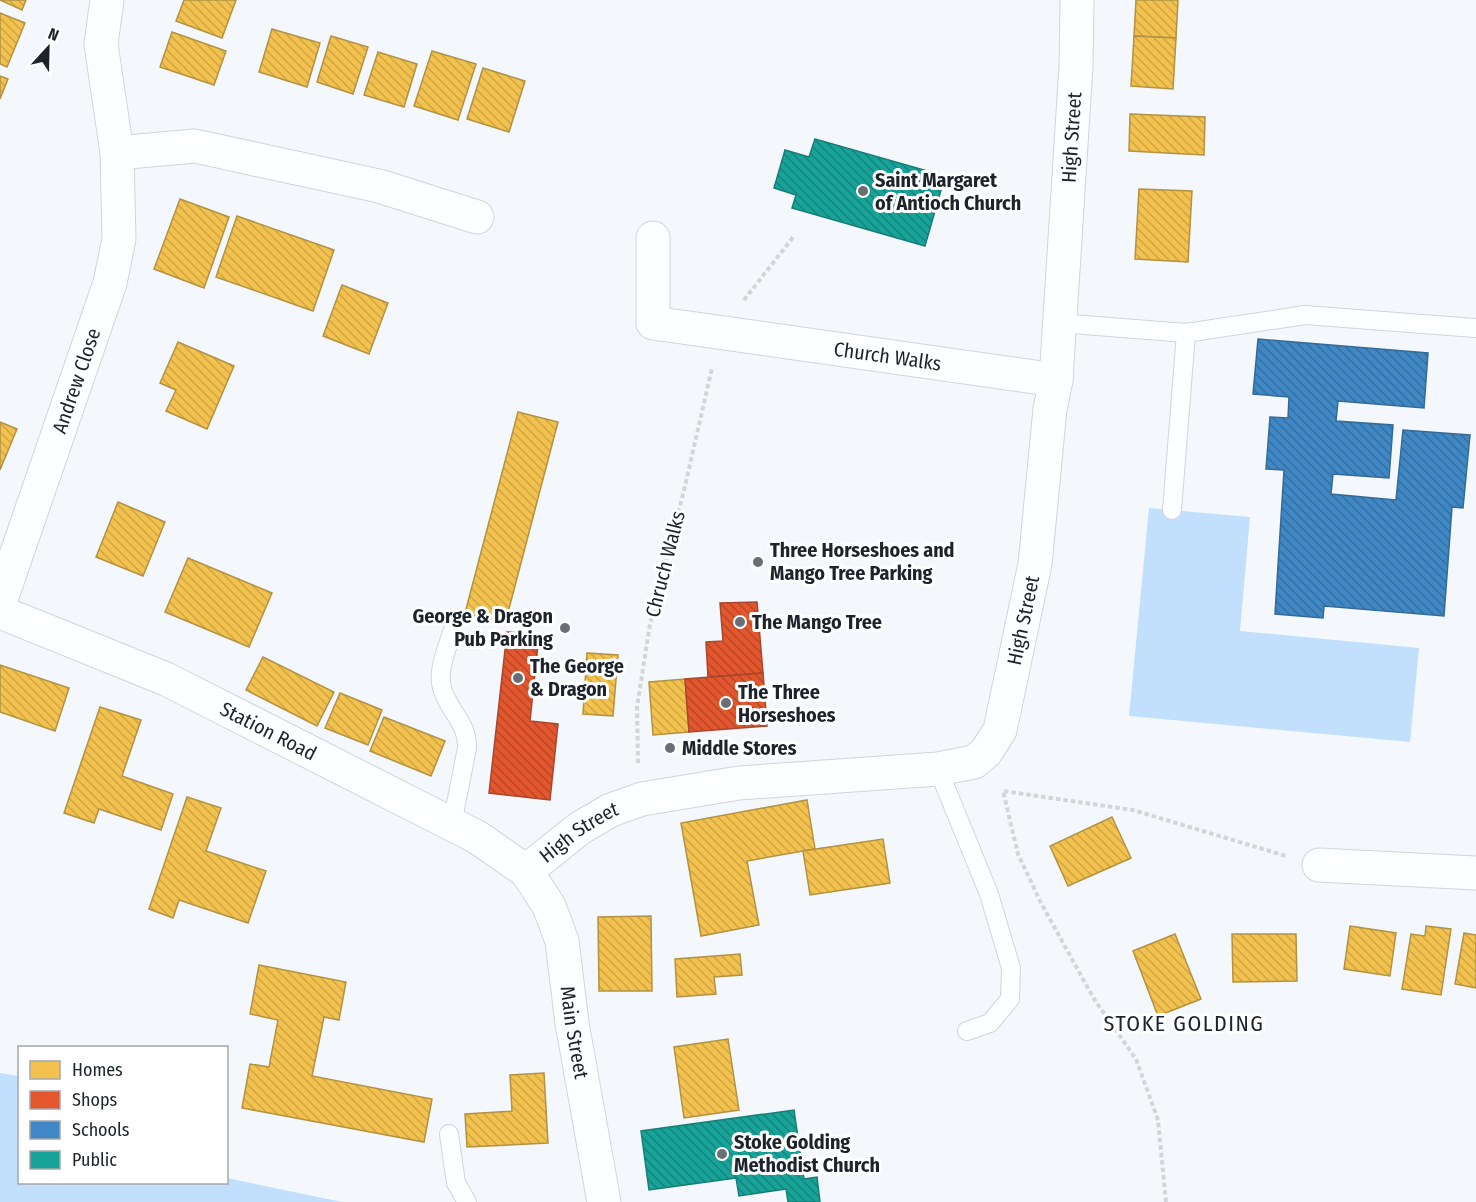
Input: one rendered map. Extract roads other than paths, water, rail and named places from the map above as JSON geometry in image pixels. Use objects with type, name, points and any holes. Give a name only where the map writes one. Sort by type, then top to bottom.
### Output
[{"type":"street","name":"Andrew Close","points":[[0,602],[110,283],[118,239],[117,153],[101,44],[107,0]]},
{"type":"street","name":"High Street","points":[[526,871],[580,828],[611,810],[642,799],[739,783],[938,769],[974,762],[986,752],[1000,730],[1035,564],[1050,409],[1056,380],[1076,66],[1077,0]]},
{"type":"street","points":[[117,153],[195,146],[379,186],[477,217]]},
{"type":"street","name":"Church Walks","points":[[654,238],[653,323],[1056,380]]},
{"type":"street","name":"Station Road","points":[[0,612],[166,678],[477,837],[526,871]]},
{"type":"street","points":[[1319,865],[1476,873]]},
{"type":"street","name":"Main Street","points":[[526,871],[549,906],[562,941],[572,1023],[604,1202]]},
{"type":"lane","points":[[1059,323],[1186,333],[1305,315],[1475,328]]},
{"type":"lane","points":[[1172,510],[1186,333]]},
{"type":"lane","points":[[452,632],[443,666],[441,687],[468,736],[452,824]]},
{"type":"lane","points":[[938,769],[989,894],[1011,968],[1010,999],[990,1023],[967,1031]]},
{"type":"lane","points":[[449,1134],[456,1183],[467,1202]]},
{"type":"place","name":"Saint Margaret of Antioch Church","points":[[863,191]]},
{"type":"place","name":"Three Horseshoes and Mango Tree Parking","points":[[758,562]]},
{"type":"place","name":"The Mango Tree","points":[[740,622]]},
{"type":"place","name":"George & Dragon Pub Parking","points":[[565,628]]},
{"type":"place","name":"The George & Dragon","points":[[518,678]]},
{"type":"place","name":"The Three Horseshoes","points":[[726,703]]},
{"type":"place","name":"Middle Stores","points":[[670,748]]},
{"type":"place","name":"Stoke Golding Methodist Church","points":[[722,1154]]},
{"type":"district","name":"STOKE GOLDING","points":[[1184,1023]]}]
